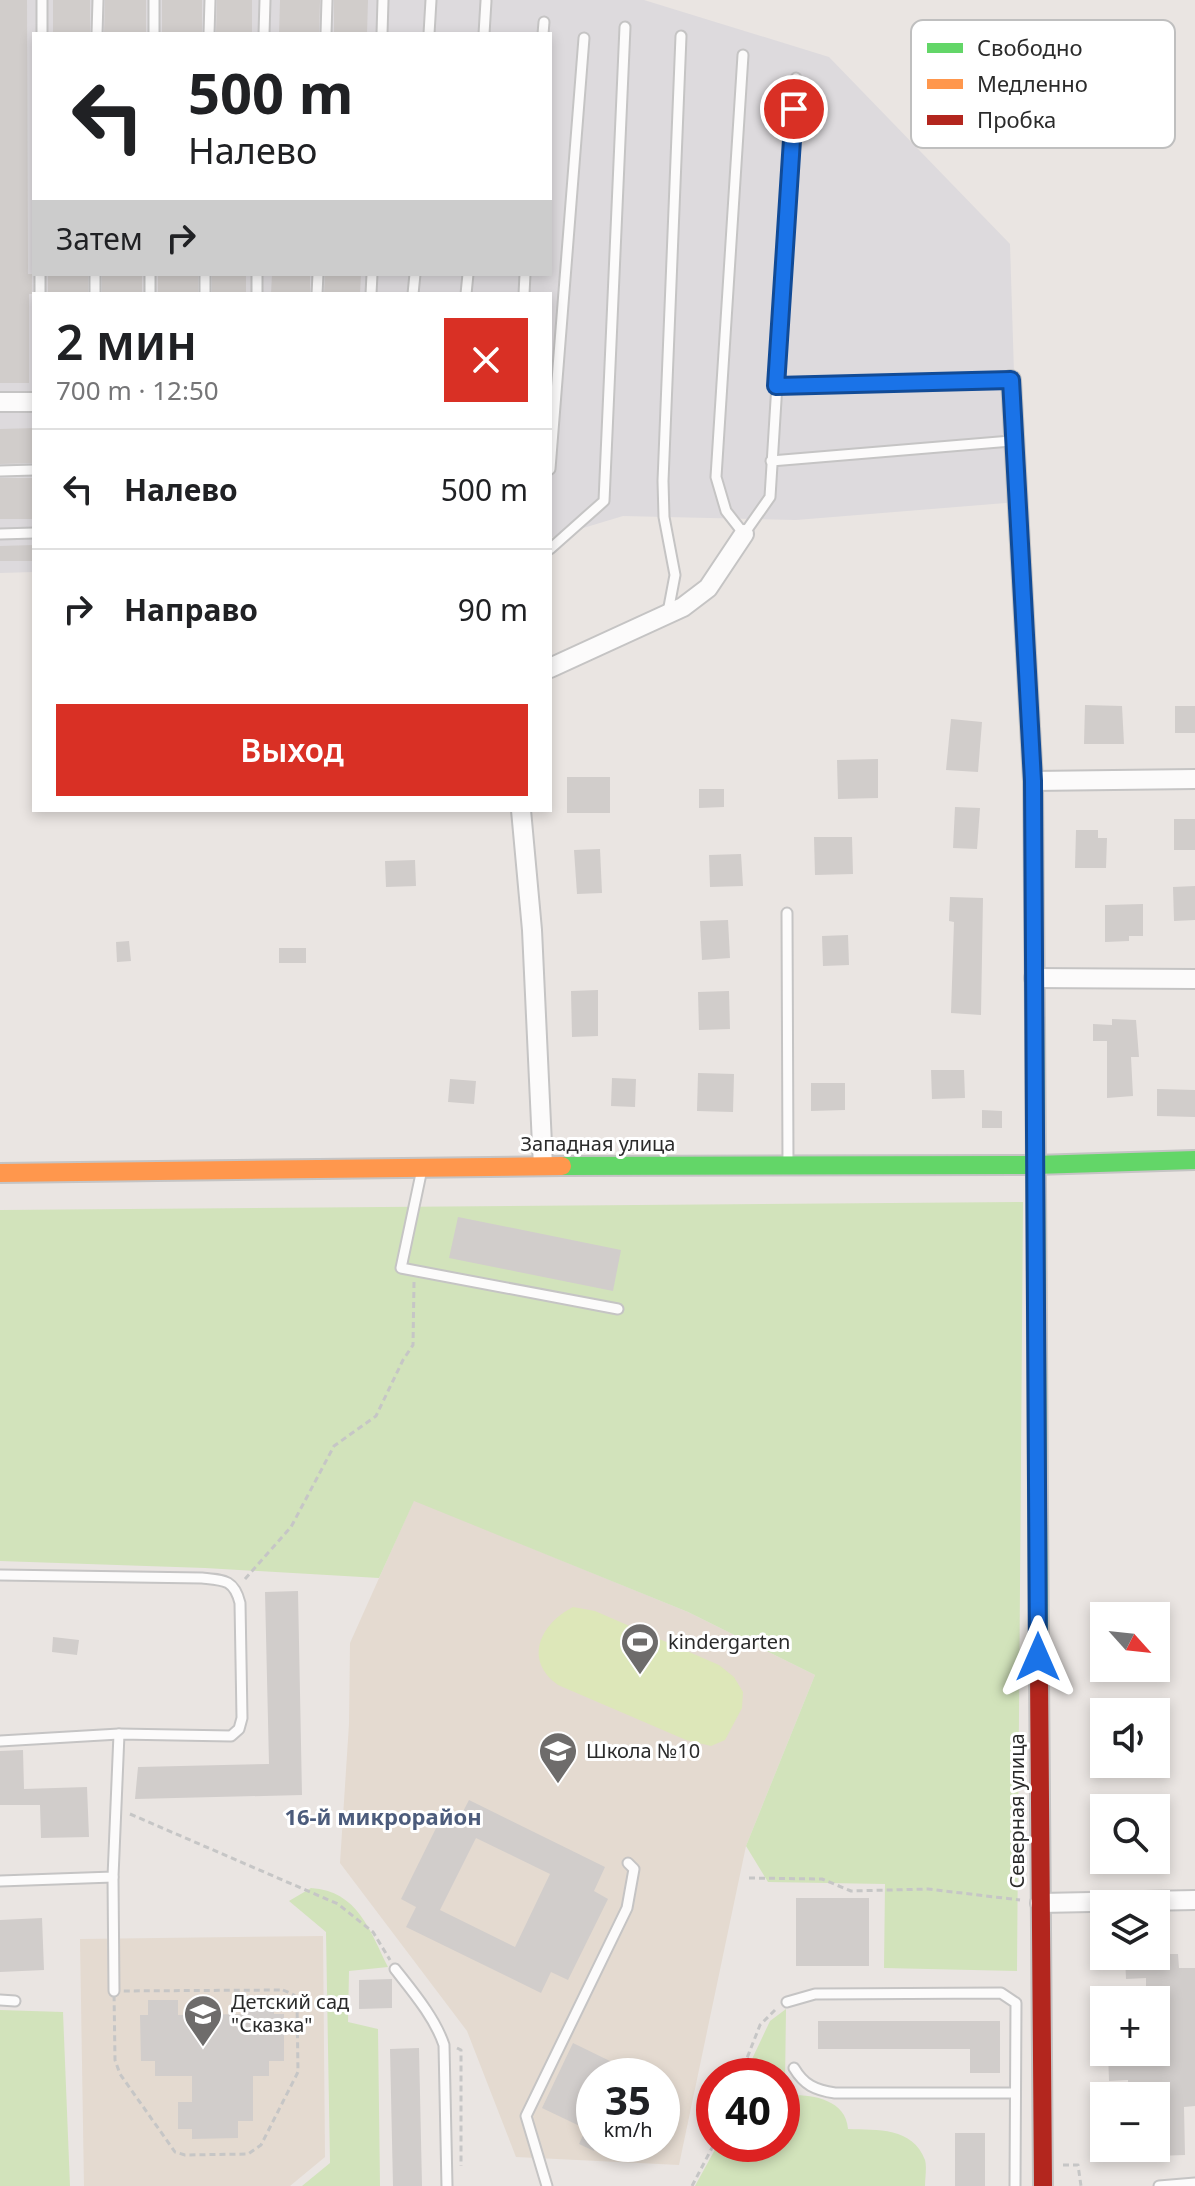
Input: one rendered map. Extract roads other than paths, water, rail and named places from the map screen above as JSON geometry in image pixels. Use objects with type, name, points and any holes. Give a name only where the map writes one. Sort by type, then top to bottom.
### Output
[{"type":"street","name":"Северная улица","points":[[1011,380],[1033,781],[1043,2186]]},
{"type":"street","points":[[0,402],[32,402]]},
{"type":"street","points":[[552,667],[683,607],[708,588],[744,534]]},
{"type":"street","points":[[1033,781],[1195,779]]},
{"type":"street","points":[[521,812],[532,930],[543,1166]]},
{"type":"street","points":[[1034,978],[1195,979]]},
{"type":"street","name":"Западная улица","points":[[0,1173],[423,1166],[1035,1165],[1195,1160]]},
{"type":"street","points":[[1040,1903],[1195,1900]]},
{"type":"lane","points":[[42,0],[42,32]]},
{"type":"lane","points":[[97,32],[98,0]]},
{"type":"lane","points":[[154,0],[154,32]]},
{"type":"lane","points":[[209,32],[210,0]]},
{"type":"lane","points":[[264,32],[265,0]]},
{"type":"lane","points":[[326,32],[327,0]]},
{"type":"lane","points":[[382,32],[383,0]]},
{"type":"lane","points":[[429,32],[431,0]]},
{"type":"lane","points":[[484,32],[486,1]]},
{"type":"lane","points":[[543,32],[544,22]]},
{"type":"lane","points":[[552,547],[604,501],[625,27]]},
{"type":"lane","points":[[668,612],[675,575],[664,517],[663,481],[681,36]]},
{"type":"lane","points":[[552,444],[584,38]]},
{"type":"lane","points":[[743,55],[716,477],[726,511],[744,534],[770,497],[796,78]]},
{"type":"lane","points":[[776,386],[1011,380]]},
{"type":"lane","points":[[771,461],[1014,441]]},
{"type":"lane","points":[[0,471],[32,470]]},
{"type":"lane","points":[[0,534],[32,533]]},
{"type":"lane","points":[[787,913],[788,1166]]},
{"type":"lane","points":[[423,1166],[401,1268],[618,1309]]},
{"type":"lane","points":[[0,1575],[202,1578],[228,1582],[236,1589],[240,1610],[242,1718],[236,1734],[231,1736],[119,1734],[0,1741]]},
{"type":"lane","points":[[114,1991],[113,1877],[119,1734]]},
{"type":"lane","points":[[547,2186],[526,2116],[627,1908],[634,1869],[628,1863]]},
{"type":"lane","points":[[0,1881],[113,1877]]},
{"type":"lane","points":[[395,1969],[422,2006],[444,2045],[447,2186]]},
{"type":"lane","points":[[787,2002],[815,1994],[1001,1993],[1016,2003],[1015,2186]]},
{"type":"lane","points":[[0,2000],[15,2001]]},
{"type":"lane","points":[[800,2078],[811,2088],[824,2091],[1015,2093]]},
{"type":"lane","points":[[1159,2186],[1195,2183]]},
{"type":"place","name":"kindergarten","points":[[640,1676]]},
{"type":"place","name":"Школа №10","points":[[558,1785]]},
{"type":"place","name":"Детский сад \"Сказка\"","points":[[203,2048]]},
{"type":"district","name":"16-й микрорайон","points":[[383,1817]]}]
